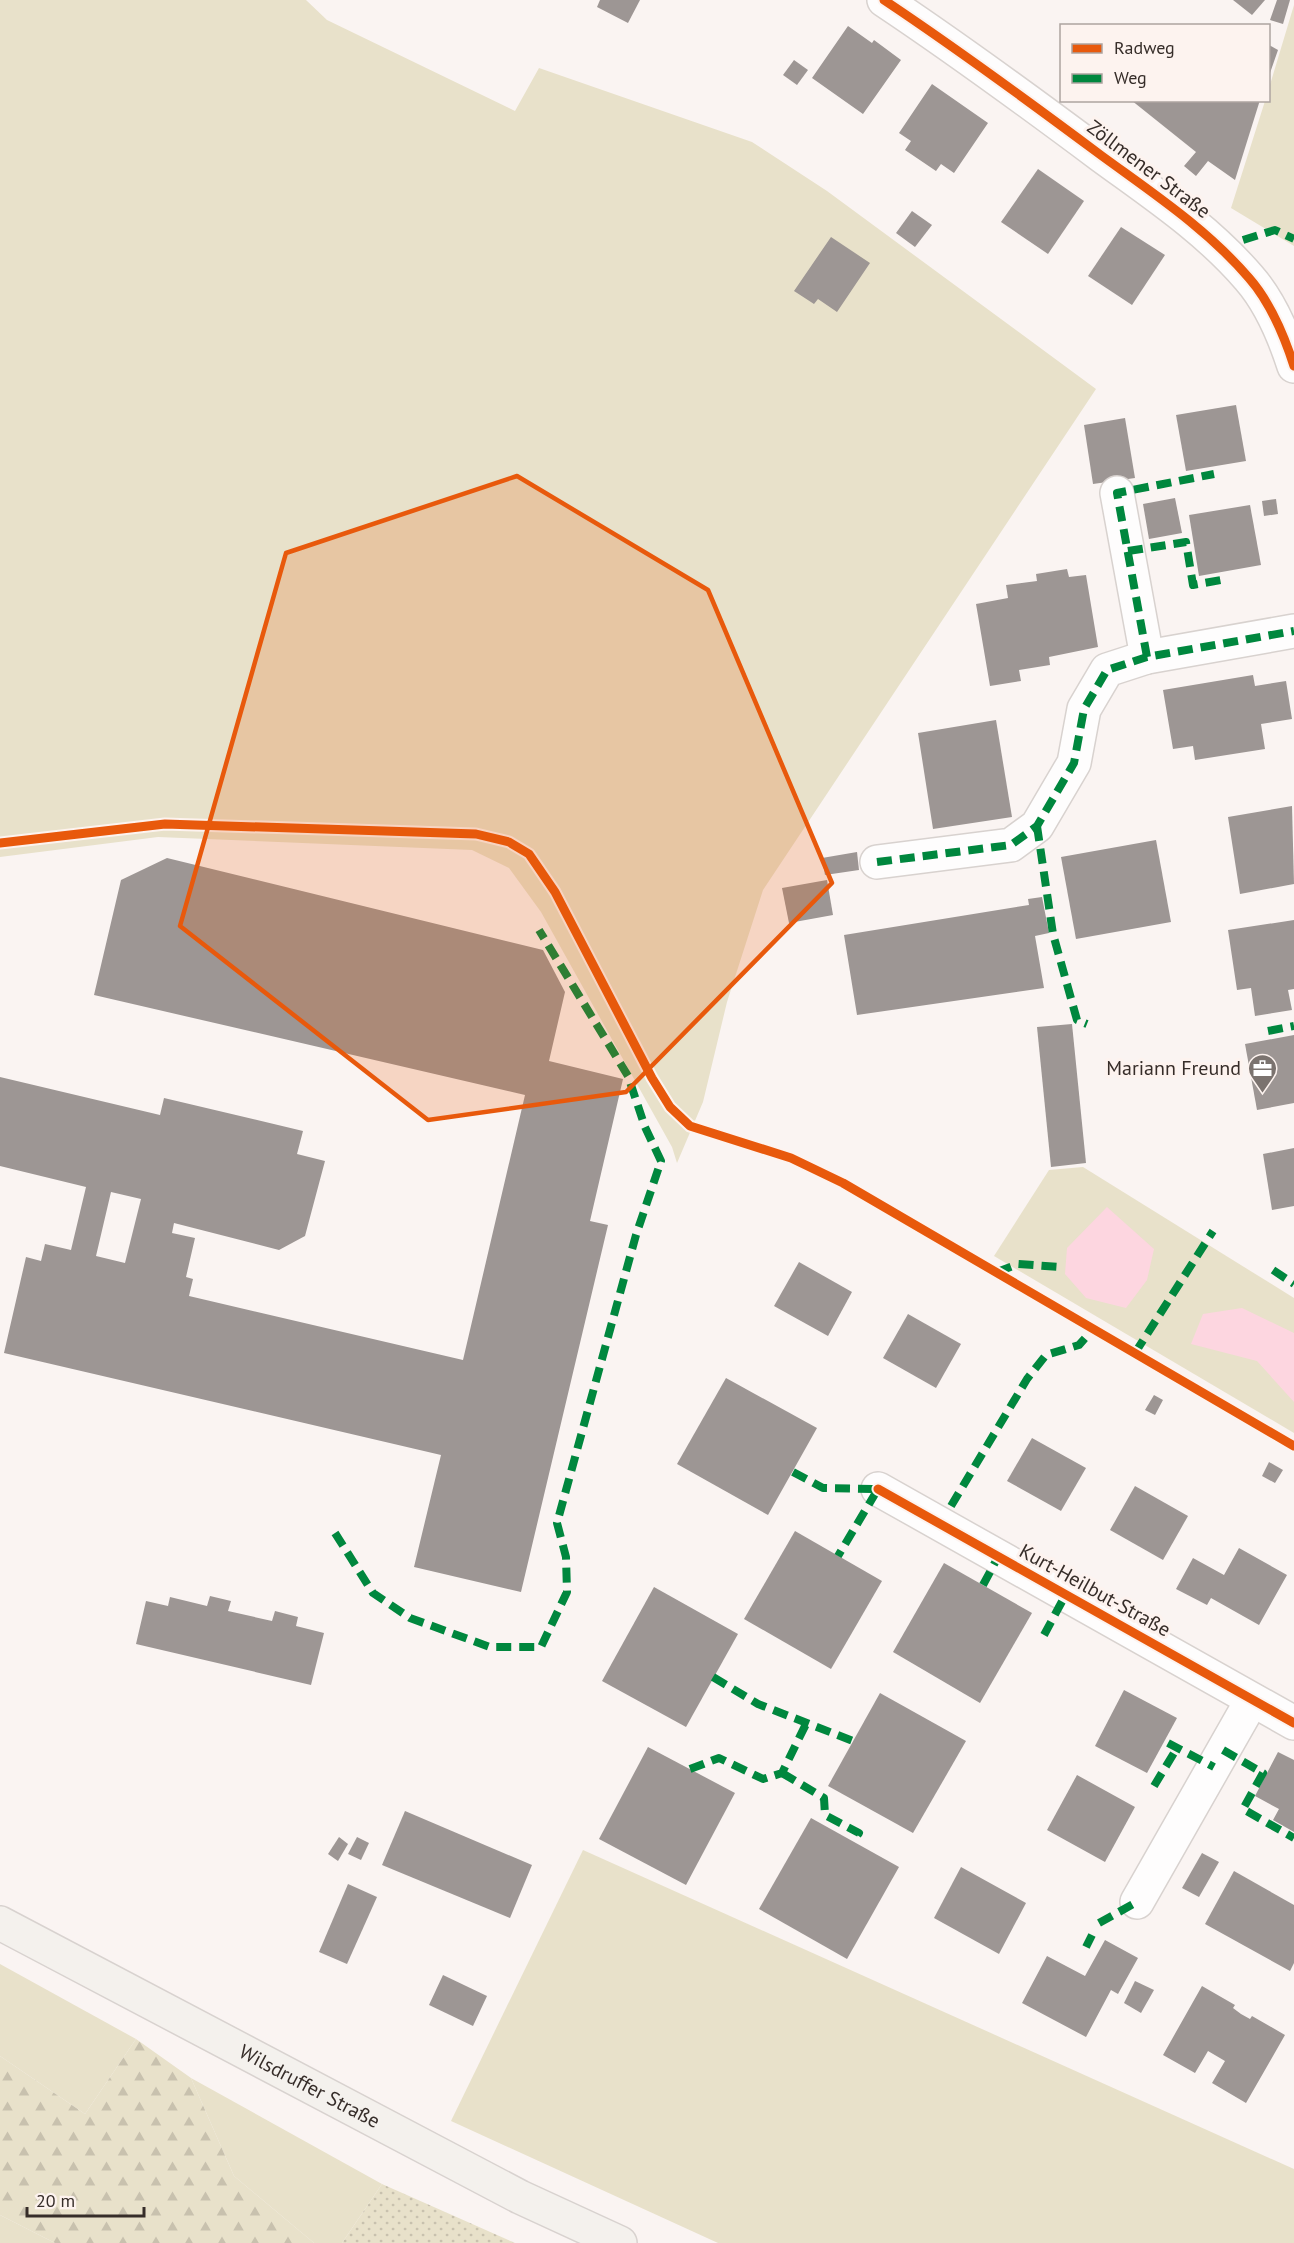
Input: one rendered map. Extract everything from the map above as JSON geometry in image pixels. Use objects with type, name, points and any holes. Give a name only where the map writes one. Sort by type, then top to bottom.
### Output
[{"type":"main road","name":"Wilsdruffer Straße","points":[[0,1923],[520,2197],[621,2243]]},
{"type":"street","name":"Zöllmener Straße","points":[[884,0],[963,52],[1180,212],[1215,242],[1250,279],[1262,296],[1285,338],[1294,366]]},
{"type":"street","points":[[1117,493],[1147,657]]},
{"type":"street","points":[[877,862],[1011,845],[1037,826],[1074,763],[1084,709],[1107,670],[1147,657],[1294,631]]},
{"type":"street","name":"Kurt-Heilbut-Straße","points":[[878,1489],[1294,1723]]},
{"type":"street","points":[[1137,1902],[1252,1700]]},
{"type":"highlighted area","points":[[517,476],[708,590],[832,883],[626,1092],[428,1120],[180,926],[286,553]]},
{"type":"green space","points":[[0,0],[306,0],[327,20],[515,111],[539,68],[752,142],[827,191],[1096,389],[763,890],[727,1002],[703,1102],[677,1163],[672,1147],[541,912],[509,868],[472,850],[158,837],[0,857]]},
{"type":"green space","points":[[1294,5],[1294,246],[1231,208],[1265,102],[1270,102],[1270,85]]},
{"type":"green space","points":[[1083,1167],[1294,1298],[1294,1433],[994,1256],[1049,1170]]},
{"type":"green space","points":[[583,1850],[1294,2169],[1294,2243],[718,2243],[451,2121]]},
{"type":"green space","points":[[0,1964],[136,2039],[85,2114],[0,2056]]},
{"type":"green space","points":[[136,2039],[191,2078],[234,2176],[314,2243],[55,2243],[0,2215],[0,2056],[85,2114]]},
{"type":"green space","points":[[191,2078],[382,2184],[342,2243],[314,2243],[234,2176]]},
{"type":"green space","points":[[382,2184],[515,2243],[342,2243]]},
{"type":"green space","points":[[0,2215],[55,2243],[0,2243]]},
{"type":"shaded area","points":[[1107,1207],[1154,1249],[1147,1280],[1126,1308],[1086,1298],[1065,1274],[1067,1248]]},
{"type":"shaded area","points":[[1242,1308],[1294,1333],[1294,1402],[1257,1361],[1191,1344],[1203,1314]]},
{"type":"building","points":[[600,0],[640,0],[628,23],[597,7]]},
{"type":"building","points":[[1233,0],[1265,0],[1252,15]]},
{"type":"building","points":[[1277,0],[1290,0],[1283,24],[1270,20]]},
{"type":"building","points":[[848,26],[872,43],[874,40],[901,60],[863,114],[812,78]]},
{"type":"building","points":[[1270,46],[1278,50],[1270,73]]},
{"type":"building","points":[[794,60],[808,70],[797,85],[783,75]]},
{"type":"building","points":[[932,84],[988,123],[954,173],[941,164],[936,171],[905,150],[911,141],[899,133]]},
{"type":"building","points":[[1134,102],[1259,102],[1235,180],[1208,161],[1196,176],[1184,166],[1196,152]]},
{"type":"building","points":[[1038,169],[1084,201],[1048,254],[1001,222]]},
{"type":"building","points":[[912,211],[932,225],[915,247],[896,233]]},
{"type":"building","points":[[1121,227],[1165,255],[1132,305],[1088,276]]},
{"type":"building","points":[[831,237],[870,263],[837,312],[818,299],[814,304],[794,291]]},
{"type":"building","points":[[1236,405],[1246,461],[1186,471],[1176,415]]},
{"type":"building","points":[[1125,418],[1135,478],[1093,484],[1084,425]]},
{"type":"building","points":[[1175,498],[1182,533],[1149,539],[1143,504]]},
{"type":"building","points":[[1276,499],[1278,514],[1264,516],[1262,501]]},
{"type":"building","points":[[1250,505],[1261,565],[1199,576],[1189,515]]},
{"type":"building","points":[[1067,569],[1069,577],[1086,575],[1098,647],[1049,657],[1050,665],[1019,670],[1021,681],[990,686],[976,604],[1008,598],[1006,585],[1037,581],[1036,574]]},
{"type":"building","points":[[1253,675],[1255,686],[1286,681],[1292,719],[1261,724],[1265,749],[1195,760],[1193,746],[1173,749],[1163,690]]},
{"type":"building","points":[[996,720],[1012,817],[933,829],[918,733]]},
{"type":"building","points":[[1292,806],[1294,884],[1240,894],[1228,817]]},
{"type":"building","points":[[1156,840],[1171,922],[1076,939],[1061,857]]},
{"type":"building","points":[[857,852],[859,870],[825,875],[822,858]]},
{"type":"building","points":[[167,858],[543,950],[565,992],[549,1061],[623,1079],[590,1221],[608,1225],[521,1592],[414,1567],[441,1455],[4,1353],[26,1257],[41,1261],[45,1244],[71,1250],[86,1187],[0,1166],[0,1077],[160,1115],[164,1098],[303,1131],[297,1154],[325,1161],[305,1236],[279,1250],[174,1223],[172,1233],[195,1238],[186,1277],[193,1279],[189,1296],[463,1360],[525,1095],[94,995],[121,880]],"holes":[[[111,1192],[141,1199],[125,1263],[96,1256]]]},
{"type":"building","points":[[827,880],[833,915],[789,923],[782,888]]},
{"type":"building","points":[[1042,897],[1049,933],[1035,936],[1044,988],[857,1015],[844,935],[1029,905],[1028,899]]},
{"type":"building","points":[[1294,920],[1294,989],[1288,990],[1292,1010],[1255,1016],[1251,988],[1237,990],[1228,930]]},
{"type":"building","points":[[1072,1024],[1086,1163],[1051,1167],[1037,1027]]},
{"type":"building","points":[[1294,1035],[1294,1103],[1257,1110],[1245,1044]]},
{"type":"building","points":[[1294,1148],[1294,1206],[1272,1210],[1263,1154]]},
{"type":"building","points":[[799,1262],[852,1292],[828,1336],[774,1306]]},
{"type":"building","points":[[908,1314],[961,1344],[936,1388],[883,1358]]},
{"type":"building","points":[[726,1378],[817,1428],[768,1515],[677,1464]]},
{"type":"building","points":[[1154,1395],[1163,1400],[1155,1415],[1145,1410]]},
{"type":"building","points":[[1032,1438],[1086,1468],[1061,1511],[1007,1481]]},
{"type":"building","points":[[1269,1462],[1283,1470],[1275,1483],[1262,1476]]},
{"type":"building","points":[[1135,1486],[1188,1516],[1163,1560],[1110,1530]]},
{"type":"building","points":[[795,1531],[882,1581],[831,1669],[744,1619]]},
{"type":"building","points":[[1239,1548],[1287,1575],[1259,1625],[1211,1598],[1207,1605],[1176,1589],[1193,1558],[1224,1575]]},
{"type":"building","points":[[944,1563],[1032,1613],[980,1703],[893,1652]]},
{"type":"building","points":[[654,1587],[738,1634],[686,1727],[602,1681]]},
{"type":"building","points":[[210,1596],[231,1601],[228,1611],[272,1621],[275,1611],[298,1617],[296,1626],[324,1633],[311,1685],[136,1644],[146,1601],[168,1606],[170,1597],[207,1606]]},
{"type":"building","points":[[1124,1690],[1177,1718],[1147,1773],[1095,1746]]},
{"type":"building","points":[[880,1693],[966,1741],[913,1833],[828,1786]]},
{"type":"building","points":[[648,1747],[735,1793],[686,1885],[599,1839]]},
{"type":"building","points":[[1278,1752],[1294,1760],[1294,1832],[1273,1820],[1279,1809],[1255,1796]]},
{"type":"building","points":[[1077,1775],[1135,1807],[1105,1862],[1047,1830]]},
{"type":"building","points":[[405,1811],[532,1865],[510,1918],[382,1865]]},
{"type":"building","points":[[811,1818],[899,1867],[847,1959],[759,1909]]},
{"type":"building","points":[[339,1837],[348,1844],[338,1861],[328,1854]]},
{"type":"building","points":[[357,1837],[369,1843],[361,1860],[348,1854]]},
{"type":"building","points":[[1202,1853],[1219,1862],[1199,1897],[1182,1888]]},
{"type":"building","points":[[961,1867],[1026,1903],[999,1954],[934,1918]]},
{"type":"building","points":[[1234,1871],[1294,1905],[1294,1963],[1290,1971],[1205,1924]]},
{"type":"building","points":[[348,1884],[377,1897],[347,1964],[319,1952]]},
{"type":"building","points":[[1105,1940],[1138,1958],[1118,1994],[1111,1990],[1086,2037],[1022,2003],[1047,1956],[1085,1976]]},
{"type":"building","points":[[443,1975],[487,1996],[473,2026],[429,2005]]},
{"type":"building","points":[[1135,1981],[1154,1990],[1141,2013],[1124,2003]]},
{"type":"building","points":[[1202,1986],[1235,2005],[1233,2008],[1241,2014],[1250,2019],[1252,2016],[1285,2035],[1246,2103],[1212,2083],[1225,2061],[1208,2051],[1195,2073],[1163,2055]]},
{"type":"marked path","points":[[1243,240],[1275,230],[1294,239]]},
{"type":"marked path","points":[[1147,657],[1117,493],[1214,474]]},
{"type":"marked path","points":[[1128,551],[1186,542],[1193,585],[1227,579]]},
{"type":"marked path","points":[[877,862],[1011,845],[1037,826],[1074,763],[1084,709],[1107,670],[1147,657],[1294,631]]},
{"type":"marked path","points":[[1037,826],[1053,934],[1077,1020],[1087,1024]]},
{"type":"marked path","points":[[335,1533],[373,1593],[410,1618],[490,1647],[541,1647],[567,1592],[566,1557],[557,1523],[636,1235],[661,1161],[645,1127],[628,1076],[539,930]]},
{"type":"marked path","points":[[1268,1031],[1294,1026]]},
{"type":"marked path","points":[[1135,1353],[1213,1231]]},
{"type":"marked path","points":[[997,1272],[1018,1264],[1060,1267]]},
{"type":"marked path","points":[[1273,1270],[1294,1284]]},
{"type":"marked path","points":[[951,1506],[1027,1379],[1046,1355],[1079,1345],[1093,1329]]},
{"type":"marked path","points":[[793,1472],[823,1488],[878,1489],[838,1556]]},
{"type":"marked path","points":[[983,1585],[998,1557]]},
{"type":"marked path","points":[[1044,1635],[1066,1594]]},
{"type":"marked path","points":[[713,1677],[758,1704],[853,1741]]},
{"type":"marked path","points":[[690,1769],[719,1758],[763,1779],[782,1773],[806,1724]]},
{"type":"marked path","points":[[1168,1743],[1214,1767]]},
{"type":"marked path","points":[[1154,1786],[1177,1748]]},
{"type":"marked path","points":[[1223,1750],[1263,1773],[1243,1809],[1294,1838]]},
{"type":"marked path","points":[[782,1773],[824,1798],[825,1815],[859,1833],[853,1841]]},
{"type":"marked path","points":[[1099,1923],[1137,1902]]},
{"type":"marked path","points":[[1086,1947],[1092,1935]]},
{"type":"cycle path","points":[[884,0],[995,77],[1141,184],[1216,244],[1233,260],[1264,298],[1281,331],[1294,366]]},
{"type":"cycle path","points":[[0,843],[165,824],[476,834],[509,842],[529,854],[555,892],[652,1078],[670,1107],[690,1126],[791,1158],[843,1183],[1294,1446]]},
{"type":"cycle path","points":[[878,1489],[1294,1723]]},
{"type":"place","name":"Mariann Freund","points":[[1262,1094]]}]
